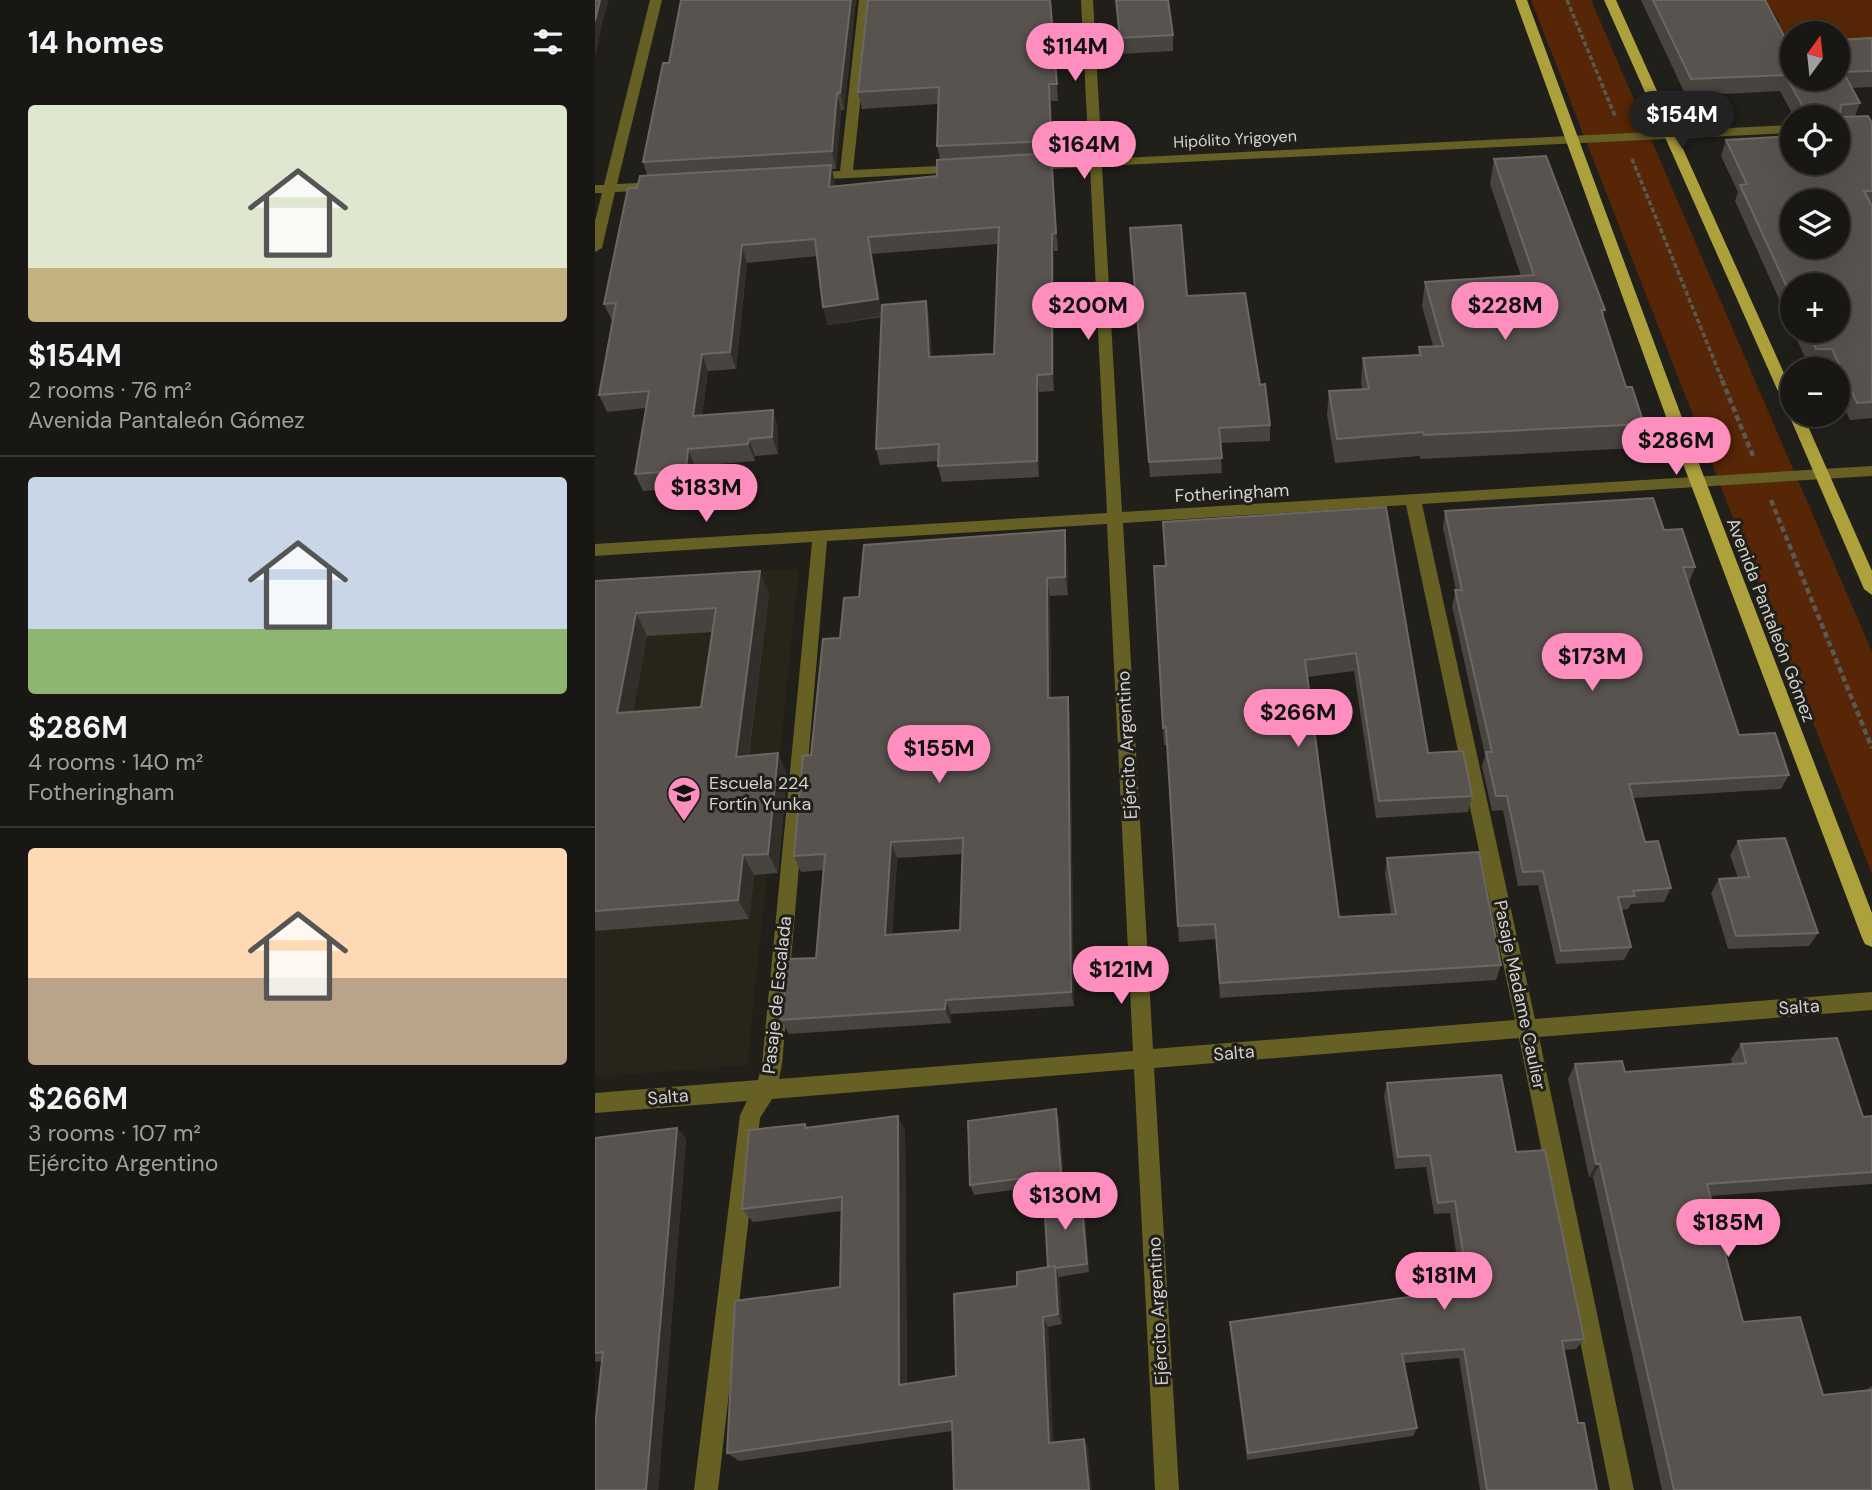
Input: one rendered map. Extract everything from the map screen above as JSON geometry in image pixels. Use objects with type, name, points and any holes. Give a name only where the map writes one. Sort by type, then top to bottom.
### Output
[{"type":"main road","name":"Avenida Pantaleón Gómez","points":[[1521,0],[1699,484],[1872,938]]},
{"type":"main road","points":[[1610,0],[1780,381]]},
{"type":"main road","points":[[1801,427],[1872,589]]},
{"type":"street","points":[[595,248],[656,0]]},
{"type":"street","points":[[846,174],[865,0]]},
{"type":"street","name":"Ejército Argentino","points":[[1087,0],[1167,1490]]},
{"type":"street","name":"Hipólito Yrigoyen","points":[[1012,167],[1780,130]]},
{"type":"street","points":[[790,178],[971,169]]},
{"type":"street","points":[[595,190],[680,184]]},
{"type":"street","name":"Fotheringham","points":[[595,550],[1699,484],[1872,471]]},
{"type":"street","name":"Pasaje Madame Caulier","points":[[1413,501],[1527,1028],[1622,1490]]},
{"type":"street","name":"Pasaje de Escalada","points":[[706,1490],[750,1115],[766,1089],[772,1064],[820,536]]},
{"type":"street","name":"Salta","points":[[595,1103],[1872,1001]]},
{"type":"path","points":[[1567,0],[1872,748]]},
{"type":"shaded area","points":[[1531,0],[1591,0],[1872,652],[1872,874]]},
{"type":"shaded area","points":[[1765,0],[1872,0],[1872,45],[1850,45],[1850,21],[1780,23]]},
{"type":"shaded area","points":[[1780,23],[1780,43],[1712,25]]},
{"type":"shaded area","name":"Escuela 224 Fortín Yunka","points":[[799,569],[747,1065],[595,1077],[595,582]]},
{"type":"building","points":[[595,0],[600,0],[595,21]]},
{"type":"building","points":[[681,0],[851,0],[840,93],[837,93],[832,151],[643,162],[663,63],[669,63]]},
{"type":"building","points":[[868,0],[1050,0],[1057,84],[1049,84],[1051,141],[937,146],[939,87],[858,92]]},
{"type":"building","points":[[1116,0],[1168,0],[1173,35],[1120,38]]},
{"type":"building","points":[[1653,0],[1765,0],[1780,28],[1780,75],[1691,79]]},
{"type":"building","points":[[1872,38],[1872,71],[1850,72],[1850,39]]},
{"type":"building","points":[[1850,85],[1860,103],[1841,105],[1802,105],[1794,91],[1850,91]]},
{"type":"building","points":[[1868,116],[1872,123],[1872,191],[1864,191],[1872,206],[1872,402],[1857,403],[1850,388],[1850,357],[1836,357],[1832,349],[1816,349],[1813,343],[1850,343],[1850,273],[1780,273],[1740,185],[1747,184],[1726,140],[1780,137],[1780,175],[1850,175],[1850,117]]},
{"type":"building","points":[[1051,153],[1056,233],[1052,234],[1052,374],[1037,375],[1037,461],[938,466],[939,444],[876,449],[882,305],[926,301],[929,357],[994,354],[999,227],[868,237],[878,299],[823,307],[815,239],[742,245],[730,352],[702,354],[693,416],[773,410],[772,437],[749,439],[748,444],[688,449],[686,470],[635,474],[649,391],[599,395],[616,303],[604,304],[628,188],[637,188],[640,176],[831,165],[829,187],[937,176],[937,160]]},
{"type":"building","points":[[1546,156],[1605,310],[1601,310],[1626,387],[1632,387],[1644,424],[1424,435],[1423,432],[1337,439],[1329,391],[1369,389],[1363,358],[1421,355],[1419,347],[1443,346],[1425,282],[1534,275],[1494,159]]},
{"type":"building","points":[[1181,225],[1187,296],[1245,293],[1260,385],[1265,384],[1270,425],[1219,428],[1222,458],[1149,462],[1130,228]]},
{"type":"building","points":[[1653,498],[1664,530],[1682,529],[1695,567],[1683,567],[1739,735],[1775,733],[1789,775],[1629,784],[1645,842],[1658,841],[1671,888],[1633,891],[1635,896],[1618,897],[1631,947],[1561,951],[1543,871],[1523,872],[1507,796],[1496,796],[1486,752],[1492,752],[1455,590],[1462,590],[1445,511]]},
{"type":"building","points":[[1386,507],[1428,753],[1463,751],[1472,796],[1379,801],[1356,653],[1305,660],[1339,917],[1396,914],[1387,858],[1479,852],[1501,965],[1220,983],[1215,924],[1178,926],[1154,566],[1166,566],[1163,522]]},
{"type":"building","points":[[1065,530],[1065,577],[1047,578],[1048,698],[1068,697],[1071,992],[946,1000],[945,1009],[781,1020],[788,959],[816,958],[825,854],[794,856],[803,756],[811,755],[823,639],[840,638],[844,598],[859,597],[864,545]],"holes":[[[963,838],[960,930],[885,935],[891,842]]]},
{"type":"building","points":[[760,571],[736,757],[778,753],[768,854],[743,855],[738,900],[595,911],[595,581]],"holes":[[[716,608],[701,707],[617,713],[636,613]]]},
{"type":"building","points":[[1785,838],[1818,933],[1736,936],[1719,879],[1749,877],[1738,841]]},
{"type":"building","points":[[1837,1038],[1863,1117],[1872,1116],[1872,1172],[1707,1184],[1743,1322],[1800,1317],[1823,1395],[1872,1390],[1872,1490],[1674,1490],[1600,1164],[1596,1164],[1575,1064],[1622,1061],[1625,1072],[1746,1063],[1741,1044]]},
{"type":"building","points":[[1501,1075],[1516,1152],[1545,1150],[1584,1339],[1562,1341],[1578,1423],[1584,1423],[1597,1490],[1487,1490],[1464,1349],[1402,1354],[1417,1428],[1248,1453],[1230,1322],[1438,1293],[1435,1274],[1466,1272],[1455,1201],[1438,1203],[1430,1155],[1398,1157],[1387,1083]]},
{"type":"building","points":[[1056,1109],[1061,1173],[970,1185],[968,1121]]},
{"type":"building","points":[[898,1116],[899,1385],[956,1376],[954,1294],[1017,1286],[1017,1272],[1055,1266],[1058,1314],[1043,1317],[1049,1443],[1084,1439],[1089,1490],[954,1490],[952,1421],[727,1453],[735,1301],[840,1287],[842,1197],[742,1209],[749,1130],[805,1124],[805,1128]]},
{"type":"building","points":[[677,1128],[646,1490],[595,1490],[595,1426],[603,1352],[595,1353],[595,1138]]},
{"type":"building","points":[[1081,1195],[1087,1264],[1048,1267],[1044,1199]]},
{"type":"place","name":"Escuela 224 Fortín Yunka","points":[[684,823]]}]
